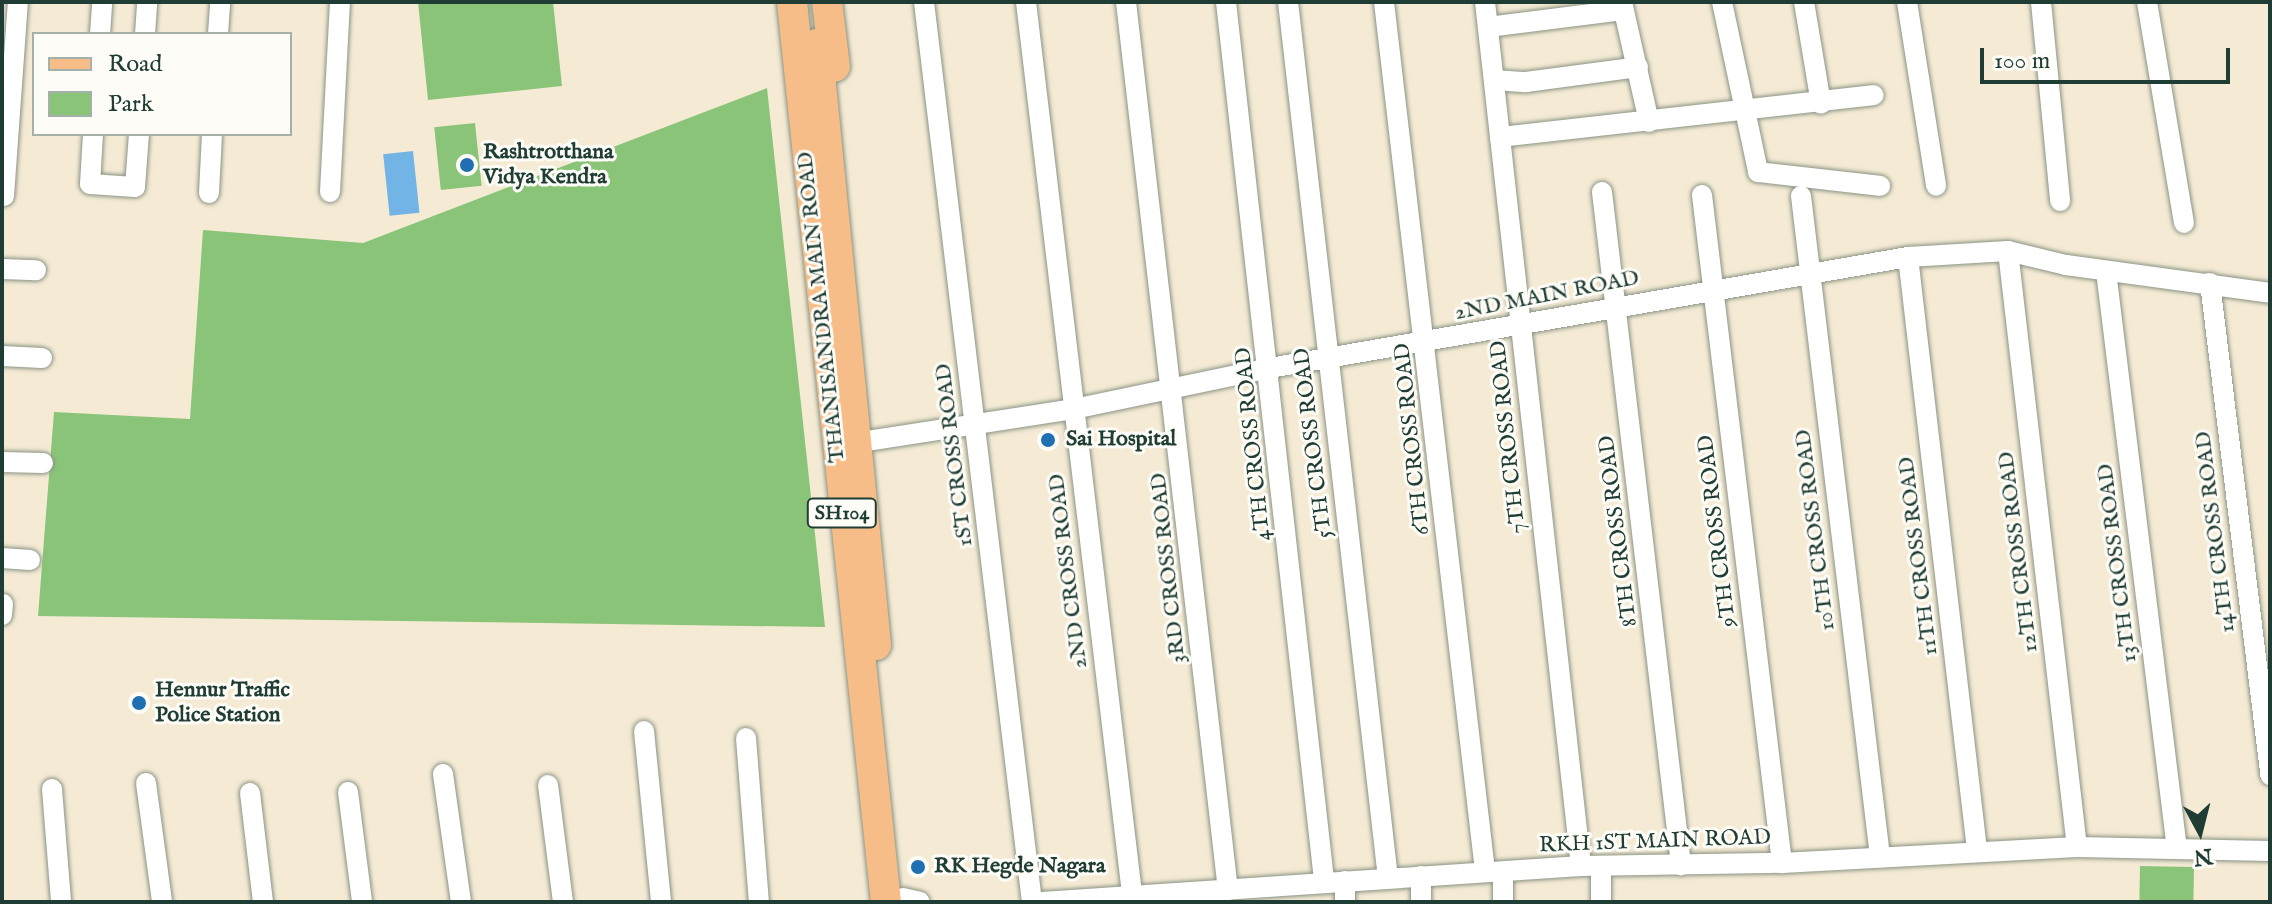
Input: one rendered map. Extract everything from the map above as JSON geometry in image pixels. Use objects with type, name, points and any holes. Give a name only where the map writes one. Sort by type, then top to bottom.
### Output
[{"type":"main road","name":"THANISANDRA MAIN ROAD","points":[[777,2],[788,97],[814,108]]},
{"type":"main road","name":"SH104","points":[[792,2],[814,108]]},
{"type":"main road","name":"SH104","points":[[812,2],[814,108]]},
{"type":"main road","name":"THANISANDRA MAIN ROAD","points":[[814,108],[838,93],[827,2]]},
{"type":"main road","name":"THANISANDRA MAIN ROAD","points":[[814,108],[846,444],[899,892]]},
{"type":"street","points":[[4,196],[18,2]]},
{"type":"street","points":[[100,32],[102,2]]},
{"type":"street","points":[[145,32],[147,2]]},
{"type":"street","points":[[218,32],[220,2]]},
{"type":"street","points":[[330,192],[340,2]]},
{"type":"street","name":"1ST CROSS ROAD","points":[[924,2],[1032,902]]},
{"type":"street","name":"2ND CROSS ROAD","points":[[1026,2],[1132,899]]},
{"type":"street","name":"3RD CROSS ROAD","points":[[1126,2],[1236,894]]},
{"type":"street","name":"4TH CROSS ROAD","points":[[1226,2],[1270,368],[1324,880]]},
{"type":"street","name":"5TH CROSS ROAD","points":[[1288,2],[1388,878]]},
{"type":"street","name":"6TH CROSS ROAD","points":[[1384,2],[1494,872],[1503,902]]},
{"type":"street","name":"7TH CROSS ROAD","points":[[1485,2],[1520,324],[1591,867],[1601,902]]},
{"type":"street","points":[[1722,2],[1743,114],[1758,172],[1880,186]]},
{"type":"street","points":[[1804,2],[1821,104]]},
{"type":"street","points":[[1907,2],[1936,186]]},
{"type":"street","points":[[2041,2],[2060,201]]},
{"type":"street","points":[[2147,2],[2184,223]]},
{"type":"street","points":[[1488,27],[1623,6],[1649,122]]},
{"type":"street","points":[[1494,80],[1526,82],[1638,67]]},
{"type":"street","points":[[1500,137],[1743,114],[1874,95]]},
{"type":"street","points":[[93,136],[90,184],[135,187],[139,136]]},
{"type":"street","points":[[209,193],[212,136]]},
{"type":"street","name":"8TH CROSS ROAD","points":[[1602,192],[1681,865]]},
{"type":"street","name":"9TH CROSS ROAD","points":[[1702,195],[1782,863]]},
{"type":"street","name":"10TH CROSS ROAD","points":[[1801,196],[1880,857]]},
{"type":"street","name":"2ND MAIN ROAD","points":[[846,444],[1074,409],[1270,368],[1908,257],[2008,251],[2106,271],[2270,293]]},
{"type":"street","name":"12TH CROSS ROAD","points":[[2008,251],[2077,847]]},
{"type":"street","name":"11TH CROSS ROAD","points":[[1908,257],[1977,850]]},
{"type":"street","points":[[2011,276],[2047,261]]},
{"type":"street","points":[[2,269],[36,270]]},
{"type":"street","name":"13TH CROSS ROAD","points":[[2106,271],[2177,849]]},
{"type":"street","name":"14TH CROSS ROAD","points":[[2210,283],[2270,775]]},
{"type":"street","points":[[2,356],[42,358]]},
{"type":"street","points":[[2,462],[43,463]]},
{"type":"street","points":[[2,558],[30,560]]},
{"type":"street","points":[[2,615],[3,604]]},
{"type":"street","points":[[644,731],[661,902]]},
{"type":"street","points":[[746,738],[759,902]]},
{"type":"street","points":[[443,774],[461,902]]},
{"type":"street","points":[[146,783],[162,902]]},
{"type":"street","points":[[548,785],[563,902]]},
{"type":"street","points":[[52,789],[61,902]]},
{"type":"street","points":[[348,792],[362,902]]},
{"type":"street","points":[[250,793],[263,902]]},
{"type":"street","name":"RKH 1ST MAIN ROAD","points":[[1042,902],[1236,894],[1324,880],[1591,867],[1782,863],[1977,850],[2077,847],[2270,851]]},
{"type":"street","points":[[1421,876],[1421,902]]},
{"type":"street","points":[[1345,881],[1345,902]]},
{"type":"green space","points":[[418,2],[553,2],[562,86],[428,100]]},
{"type":"green space","points":[[767,88],[825,627],[38,616],[54,412],[190,419],[203,230],[363,243]]},
{"type":"green space","points":[[475,123],[482,186],[441,190],[434,127]]},
{"type":"green space","points":[[2140,866],[2194,867],[2193,902],[2139,902]]},
{"type":"water","points":[[413,151],[419,213],[390,216],[383,154]]},
{"type":"place","name":"Rashtrotthana Vidya Kendra","points":[[467,165]]},
{"type":"place","name":"Sai Hospital","points":[[1048,440]]},
{"type":"place","name":"Hennur Traffic Police Station","points":[[139,703]]},
{"type":"place","name":"RK Hegde Nagara","points":[[918,867]]}]
